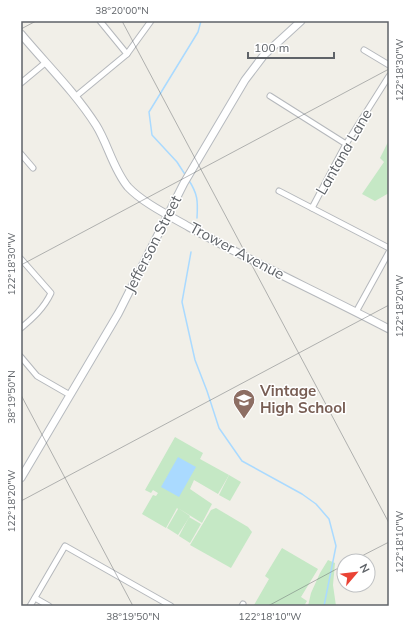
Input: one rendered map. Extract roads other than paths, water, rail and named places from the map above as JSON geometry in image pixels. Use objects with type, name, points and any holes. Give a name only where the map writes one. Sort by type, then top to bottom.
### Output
[{"type":"main road","name":"Jefferson Street","points":[[21,478],[118,314],[167,214],[245,80],[264,55],[301,21]]},
{"type":"main road","name":"Trower Avenue","points":[[21,34],[75,97],[97,126],[113,161],[129,187],[148,202],[203,234],[389,329]]},
{"type":"street","points":[[100,21],[127,54]]},
{"type":"street","points":[[75,97],[127,54],[151,21]]},
{"type":"street","points":[[364,50],[389,65]]},
{"type":"street","points":[[21,83],[45,63]]},
{"type":"street","name":"Lantana Lane","points":[[312,208],[346,144],[389,76]]},
{"type":"street","points":[[270,96],[346,144]]},
{"type":"street","points":[[21,154],[33,168]]},
{"type":"street","points":[[279,191],[389,248]]},
{"type":"street","points":[[356,312],[389,252]]},
{"type":"street","points":[[21,259],[51,293],[46,304],[34,318],[21,328]]},
{"type":"street","points":[[21,357],[37,376],[70,395]]},
{"type":"street","points":[[30,606],[65,546],[171,606]]},
{"type":"street","points":[[35,598],[49,606]]},
{"type":"water","points":[[178,457],[196,467],[179,497],[161,487]]},
{"type":"waterway","points":[[186,176],[177,162],[152,135],[149,112],[198,32],[201,21]]},
{"type":"waterway","points":[[188,179],[197,198],[197,218]]},
{"type":"waterway","points":[[191,252],[182,302],[195,360],[219,428],[242,461],[302,494],[316,504],[329,519],[336,546],[324,606]]},
{"type":"place","name":"Vintage High School","points":[[244,420]]}]
